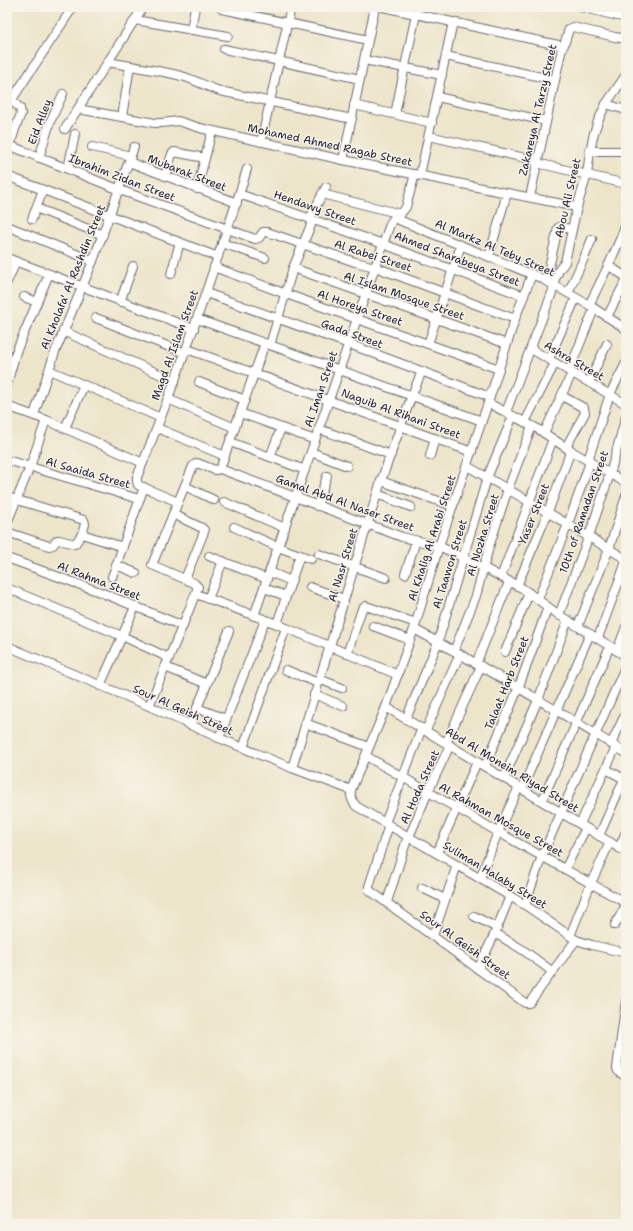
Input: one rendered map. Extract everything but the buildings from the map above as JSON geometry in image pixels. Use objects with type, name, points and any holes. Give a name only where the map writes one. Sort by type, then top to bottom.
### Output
[{"type":"street","points":[[7,156],[11,146],[11,128],[22,114],[20,108],[9,104],[72,7]]},
{"type":"street","points":[[65,129],[143,7]]},
{"type":"street","points":[[191,30],[195,7]]},
{"type":"street","points":[[261,142],[291,7]]},
{"type":"street","points":[[343,160],[375,7]]},
{"type":"street","points":[[383,7],[563,46]]},
{"type":"street","points":[[580,7],[626,18]]},
{"type":"street","points":[[222,9],[368,40]]},
{"type":"street","points":[[395,114],[416,14]]},
{"type":"street","points":[[135,20],[228,36]]},
{"type":"street","name":"Al Iman Street","points":[[254,616],[390,224],[406,207],[417,175],[429,136],[453,22]]},
{"type":"street","name":"Zakareya Al Tarzy Street","points":[[530,197],[555,80],[568,31],[572,27],[620,38],[626,36]]},
{"type":"street","points":[[224,50],[360,79]]},
{"type":"street","points":[[446,56],[555,80]]},
{"type":"street","points":[[364,60],[442,75]]},
{"type":"street","points":[[108,62],[182,77],[194,80],[211,88],[352,119]]},
{"type":"street","points":[[122,117],[130,66]]},
{"type":"street","name":"Abou Ali Street","points":[[551,284],[565,262],[577,207],[587,175],[590,151],[601,112],[626,76]]},
{"type":"street","name":"Eid Alley","points":[[38,158],[50,122],[63,94]]},
{"type":"street","points":[[437,97],[546,121]]},
{"type":"street","points":[[606,104],[626,110]]},
{"type":"street","points":[[354,106],[432,122]]},
{"type":"street","name":"Mohamed Ahmed Ragab Street","points":[[78,109],[162,124],[178,121],[212,131],[343,160],[577,207]]},
{"type":"street","points":[[197,189],[212,131]]},
{"type":"street","points":[[68,169],[75,134]]},
{"type":"street","points":[[429,136],[626,184]]},
{"type":"street","name":"Ibrahim Zidan Street","points":[[11,146],[120,190],[227,230]]},
{"type":"street","name":"Mubarak Street","points":[[92,147],[130,159],[165,176],[237,204]]},
{"type":"street","name":"Al Kholafa' Al Rashdin Street","points":[[34,415],[63,331],[93,261],[120,190],[134,147]]},
{"type":"street","points":[[590,151],[626,151]]},
{"type":"street","points":[[165,176],[174,152],[205,158]]},
{"type":"street","name":"Magd Al Islam Street","points":[[144,487],[138,484],[137,480],[194,329],[222,243],[237,204],[247,169]]},
{"type":"street","points":[[7,176],[218,257]]},
{"type":"street","points":[[220,469],[255,374],[278,320],[293,268],[303,245],[311,219],[326,187]]},
{"type":"street","points":[[32,220],[43,190]]},
{"type":"street","points":[[489,256],[507,193]]},
{"type":"street","name":"Hendawy Street","points":[[239,194],[383,244]]},
{"type":"street","name":"Al Markz Al Teby Street","points":[[322,194],[397,216],[461,245],[532,274],[568,293],[626,329]]},
{"type":"street","points":[[36,208],[103,235]]},
{"type":"street","points":[[544,433],[562,396],[591,307],[626,224]]},
{"type":"street","points":[[7,226],[93,261]]},
{"type":"street","points":[[551,284],[558,228],[572,229]]},
{"type":"street","name":"Al Rabei Street","points":[[227,230],[255,239],[259,238],[263,232],[267,232],[355,262],[375,267],[515,319]]},
{"type":"street","points":[[568,293],[592,239]]},
{"type":"street","points":[[171,274],[180,242]]},
{"type":"street","points":[[222,243],[265,258]]},
{"type":"street","name":"Ahmed Sharabeya Street","points":[[383,244],[524,296]]},
{"type":"street","points":[[428,344],[461,245]]},
{"type":"street","points":[[7,258],[194,329]]},
{"type":"street","points":[[7,282],[16,262]]},
{"type":"street","points":[[120,302],[133,266]]},
{"type":"street","points":[[609,266],[626,277]]},
{"type":"street","name":"Al Horeya Street","points":[[214,267],[357,320],[499,369]]},
{"type":"street","name":"Al Islam Mosque Street","points":[[293,268],[507,344]]},
{"type":"street","points":[[7,384],[16,352],[49,274]]},
{"type":"street","name":"Al Khalig Al Arabi Street","points":[[351,790],[398,675],[415,626],[439,546],[472,452],[515,319],[532,274]]},
{"type":"street","points":[[607,317],[626,280]]},
{"type":"street","name":"Al Taawon Street","points":[[406,719],[438,642],[487,478],[510,414],[551,284]]},
{"type":"street","name":"Gada Street","points":[[206,293],[422,371],[489,400],[510,414],[553,438],[568,449],[626,482]]},
{"type":"street","points":[[24,297],[37,302]]},
{"type":"street","name":"Al Nozha Street","points":[[387,824],[402,777],[457,653],[476,596],[489,547],[529,424],[576,298]]},
{"type":"street","name":"Naguib Al Rihani Street","points":[[96,318],[472,452]]},
{"type":"street","points":[[197,319],[482,421]]},
{"type":"street","points":[[63,331],[175,381]]},
{"type":"street","points":[[589,382],[606,344]]},
{"type":"street","name":"Ashra Street","points":[[531,349],[626,404]]},
{"type":"street","points":[[538,599],[568,524],[610,394],[626,363]]},
{"type":"street","points":[[49,370],[161,418]]},
{"type":"street","name":"Al Nasr Street","points":[[292,768],[305,722],[381,481],[422,371]]},
{"type":"street","points":[[199,382],[245,400]]},
{"type":"street","points":[[65,428],[84,385]]},
{"type":"street","name":"Yaser Street","points":[[517,586],[548,512],[568,449],[585,413],[584,408],[562,396]]},
{"type":"street","points":[[168,399],[235,428]]},
{"type":"street","points":[[7,406],[34,415],[143,462]]},
{"type":"street","points":[[240,413],[316,440]]},
{"type":"street","name":"10th of Ramadan Street","points":[[559,614],[610,474],[626,416]]},
{"type":"street","points":[[7,524],[30,467],[46,420]]},
{"type":"street","points":[[157,428],[225,456]]},
{"type":"street","points":[[270,457],[281,428]]},
{"type":"street","points":[[319,429],[391,455]]},
{"type":"street","points":[[430,456],[435,438]]},
{"type":"street","points":[[501,577],[553,438]]},
{"type":"street","points":[[230,442],[305,470]]},
{"type":"street","points":[[311,452],[347,466]]},
{"type":"street","name":"Al Saaida Street","points":[[7,460],[140,499]]},
{"type":"street","name":"Gamal Abd Al Naser Street","points":[[185,486],[195,464],[200,464],[216,470],[220,469],[402,537],[439,546],[484,568],[529,593],[568,620],[626,656]]},
{"type":"street","points":[[467,466],[548,512],[626,560],[598,638]]},
{"type":"street","points":[[317,506],[327,476]]},
{"type":"street","points":[[381,481],[453,506]]},
{"type":"street","points":[[149,706],[198,587],[185,579],[152,565],[185,486],[214,500]]},
{"type":"street","points":[[112,577],[144,487],[178,502]]},
{"type":"street","points":[[377,494],[411,507]]},
{"type":"street","points":[[578,626],[609,549],[626,496]]},
{"type":"street","points":[[7,497],[84,520],[85,524],[82,534],[75,544],[57,540],[52,546],[7,532]]},
{"type":"street","points":[[224,502],[285,528]]},
{"type":"street","points":[[173,514],[204,530],[185,579]]},
{"type":"street","points":[[234,527],[278,547],[311,559]]},
{"type":"street","points":[[82,534],[123,547]]},
{"type":"street","points":[[405,574],[416,541]]},
{"type":"street","points":[[320,554],[386,578]]},
{"type":"street","points":[[276,624],[300,555]]},
{"type":"street","points":[[209,556],[268,576],[291,581]]},
{"type":"street","name":"Al Rahma Street","points":[[7,558],[183,626]]},
{"type":"street","points":[[208,599],[223,561]]},
{"type":"street","points":[[116,565],[136,573]]},
{"type":"street","name":"Al Hoda Street","points":[[387,902],[408,837],[448,744],[509,582]]},
{"type":"street","points":[[310,587],[344,599]]},
{"type":"street","points":[[7,588],[122,636],[169,658]]},
{"type":"street","points":[[264,588],[286,596]]},
{"type":"street","points":[[505,652],[529,593]]},
{"type":"street","points":[[196,594],[286,628],[398,675]]},
{"type":"street","points":[[347,654],[362,609],[366,606],[415,626],[438,642],[577,722],[626,753]]},
{"type":"street","points":[[100,686],[135,607]]},
{"type":"street","name":"Talaat Harb Street","points":[[485,766],[518,688],[548,607]]},
{"type":"street","points":[[219,738],[264,620]]},
{"type":"street","points":[[504,778],[538,700],[568,620]]},
{"type":"street","points":[[373,626],[410,640]]},
{"type":"street","points":[[542,801],[577,722],[626,627]]},
{"type":"street","points":[[243,748],[286,628]]},
{"type":"street","points":[[190,725],[229,631]]},
{"type":"street","points":[[480,878],[498,832],[521,788],[590,634]]},
{"type":"street","name":"Sour Al Geish Street","points":[[7,646],[149,706],[219,738],[351,790]]},
{"type":"street","points":[[525,905],[542,856],[626,665]]},
{"type":"street","points":[[165,667],[207,684]]},
{"type":"street","points":[[286,670],[342,688]]},
{"type":"street","points":[[314,694],[342,706]]},
{"type":"street","name":"Abd Al Moneim Riyad Street","points":[[386,707],[623,850]]},
{"type":"street","points":[[197,708],[226,719]]},
{"type":"street","points":[[565,869],[606,769],[613,745],[624,722],[626,713]]},
{"type":"street","points":[[305,722],[369,747]]},
{"type":"street","name":"Al Rahman Mosque Street","points":[[366,756],[626,904]]},
{"type":"street","points":[[437,853],[477,762]]},
{"type":"street","points":[[599,836],[625,779],[606,769]]},
{"type":"street","name":"Suliman Halaby Street","points":[[351,790],[352,801],[356,806],[525,905],[573,938],[592,945],[626,953]]},
{"type":"street","name":"Sour Al Geish Street","points":[[387,824],[368,888],[371,892],[387,902],[525,1003],[530,1002],[553,972]]},
{"type":"street","points":[[623,850],[626,832]]},
{"type":"street","points":[[474,916],[553,972],[573,938],[591,883],[610,842]]},
{"type":"street","points":[[433,936],[457,865]]},
{"type":"street","points":[[422,888],[445,899]]},
{"type":"street","points":[[478,968],[496,931],[510,896]]},
{"type":"street","points":[[615,925],[626,904]]},
{"type":"street","points":[[626,1001],[617,1068],[618,1071],[626,1077]]}]
